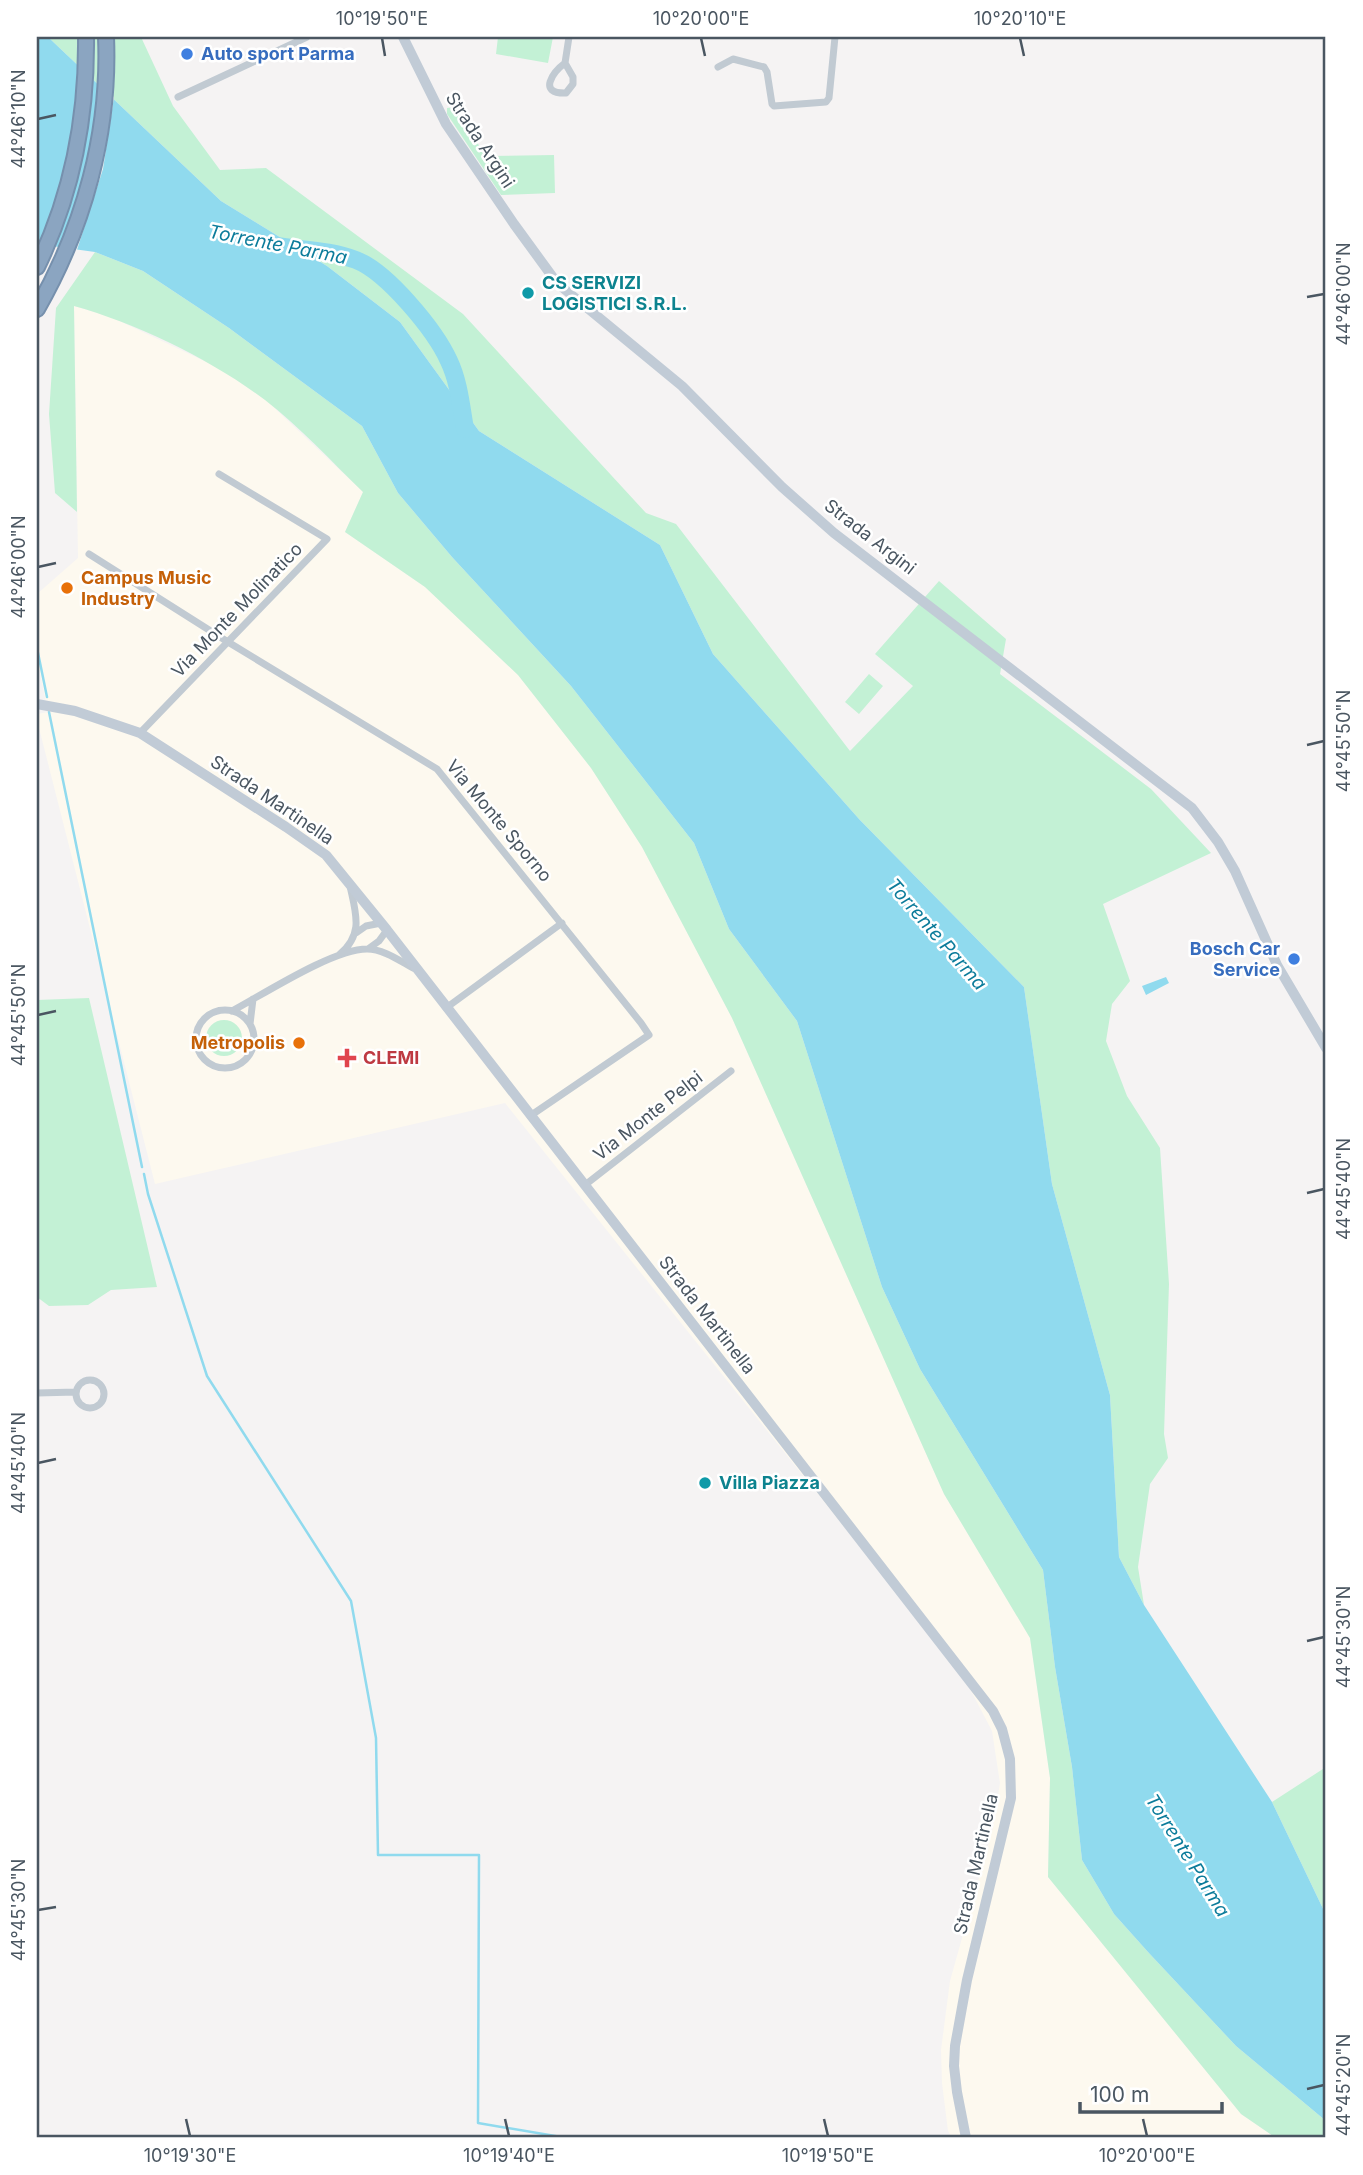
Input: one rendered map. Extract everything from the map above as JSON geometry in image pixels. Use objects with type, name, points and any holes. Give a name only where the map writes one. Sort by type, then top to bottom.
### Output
[{"type":"highway","points":[[40,260],[65,197],[76,151],[85,91],[86,37]]},
{"type":"highway","points":[[37,309],[62,261],[85,200],[96,155],[104,98],[106,37]]},
{"type":"highway","points":[[37,324],[48,303],[51,284]]},
{"type":"street","points":[[178,97],[290,40],[307,37]]},
{"type":"street","name":"Strada Argini","points":[[403,37],[446,124],[531,249],[561,287],[682,386],[782,487],[834,533],[1192,808],[1218,842],[1235,872],[1277,965],[1326,1048]]},
{"type":"street","points":[[565,63],[569,37]]},
{"type":"street","points":[[718,66],[733,58],[764,67],[772,105],[826,102],[835,37]]},
{"type":"street","name":"Via Monte Molinatico","points":[[140,733],[327,539],[219,474]]},
{"type":"street","name":"Via Monte Sporno","points":[[89,554],[437,769],[641,1023],[649,1035],[530,1116]]},
{"type":"street","name":"Strada Martinella","points":[[37,704],[75,710],[140,733],[326,855],[993,1711],[1002,1729],[1010,1759],[1011,1798],[967,1980],[955,2046],[957,2092],[966,2138]]},
{"type":"street","points":[[253,999],[250,1024],[254,1044],[245,1060],[224,1068],[207,1061],[196,1042],[200,1025],[213,1012],[232,1011],[253,999],[289,979],[335,957],[350,946],[356,933],[356,908],[350,885]]},
{"type":"street","points":[[446,1008],[562,923]]},
{"type":"street","points":[[335,957],[368,949],[379,941],[384,927],[366,926],[356,933]]},
{"type":"street","points":[[368,949],[386,954],[414,968]]},
{"type":"street","points":[[232,1011],[244,1017],[250,1024]]},
{"type":"street","name":"Via Monte Pelpi","points":[[585,1185],[731,1071]]},
{"type":"street","points":[[89,1380],[98,1382],[104,1394],[98,1406],[89,1408],[80,1405],[76,1392],[80,1384],[89,1380]]},
{"type":"street","points":[[37,1393],[76,1392]]},
{"type":"shaded area","points":[[74,306],[111,317],[219,368],[267,401],[363,492],[345,532],[425,587],[518,675],[591,768],[642,847],[732,1018],[944,1494],[1030,1638],[1050,1778],[1048,1877],[1241,2114],[1276,2138],[952,2138],[948,2131],[942,2083],[941,2050],[950,1981],[992,1831],[1000,1783],[992,1731],[969,1687],[913,1613],[505,1103],[155,1184],[37,720],[37,714],[48,712],[37,659],[37,594],[78,558]]},
{"type":"green space","points":[[48,37],[141,37],[173,106],[220,170],[266,168],[463,314],[646,513],[676,524],[850,751],[913,686],[875,654],[939,581],[1006,639],[1000,674],[1151,789],[1211,853],[1103,904],[1130,981],[1112,1004],[1106,1041],[1127,1096],[1160,1148],[1169,1284],[1164,1434],[1168,1458],[1150,1484],[1138,1567],[1144,1605],[1119,1557],[1110,1395],[1052,1184],[1024,987],[859,819],[713,654],[660,545],[479,431],[400,322],[327,266],[221,201]]},
{"type":"green space","points":[[498,37],[553,37],[548,63],[496,54]]},
{"type":"green space","points":[[457,107],[485,156],[554,155],[555,193],[501,195],[447,114],[447,108]]},
{"type":"green space","points":[[95,252],[143,271],[229,328],[362,426],[398,493],[452,557],[571,686],[694,843],[729,929],[797,1021],[882,1287],[920,1369],[1043,1570],[1055,1667],[1072,1767],[1082,1860],[1114,1914],[1236,2046],[1326,2121],[1326,2138],[1276,2138],[1241,2114],[1048,1877],[1050,1778],[1030,1638],[944,1494],[732,1018],[642,847],[591,768],[518,675],[425,587],[345,532],[363,492],[290,421],[244,385],[198,357],[149,333],[74,306],[77,512],[55,493],[49,414],[56,308]]},
{"type":"green space","points":[[869,674],[883,686],[859,714],[845,702]]},
{"type":"green space","points":[[89,998],[157,1287],[111,1290],[88,1305],[49,1306],[37,1297],[37,1000]]},
{"type":"green space","points":[[224,1020],[237,1025],[242,1038],[237,1051],[224,1056],[211,1051],[206,1038],[211,1025]]},
{"type":"green space","points":[[1326,1767],[1326,1915],[1272,1802]]},
{"type":"water","points":[[37,37],[48,37],[221,201],[327,266],[400,322],[479,431],[660,545],[713,654],[859,819],[1024,987],[1052,1184],[1110,1395],[1119,1557],[1144,1605],[1272,1802],[1326,1915],[1326,2121],[1236,2046],[1148,1952],[1114,1914],[1082,1860],[1072,1767],[1055,1667],[1043,1570],[920,1369],[882,1287],[797,1021],[729,929],[694,843],[571,686],[452,557],[398,493],[362,426],[229,328],[143,271],[95,252],[37,244]]},
{"type":"water","points":[[1166,977],[1169,983],[1146,995],[1142,986]]},
{"type":"pier","points":[[99,82],[114,97],[103,169],[76,253],[59,251],[70,224],[87,165]]},
{"type":"waterway","name":"Torrente Parma","points":[[276,246],[346,257],[382,276],[409,303],[442,348],[457,386],[465,429]]},
{"type":"waterway","points":[[37,648],[47,697]]},
{"type":"waterway","points":[[49,712],[142,1167]]},
{"type":"waterway","points":[[144,1174],[148,1194],[207,1376],[351,1601],[376,1738],[378,1855],[479,1855],[478,2123],[567,2138]]},
{"type":"place","name":"Auto sport Parma","points":[[187,54]]},
{"type":"place","name":"CS SERVIZI LOGISTICI S.R.L.","points":[[528,293]]},
{"type":"place","name":"Campus Music Industry","points":[[67,588]]},
{"type":"place","name":"Bosch Car Service","points":[[1294,959]]},
{"type":"place","name":"Metropolis","points":[[299,1043]]},
{"type":"place","name":"CLEMI","points":[[347,1058]]},
{"type":"place","name":"Villa Piazza","points":[[705,1483]]}]
